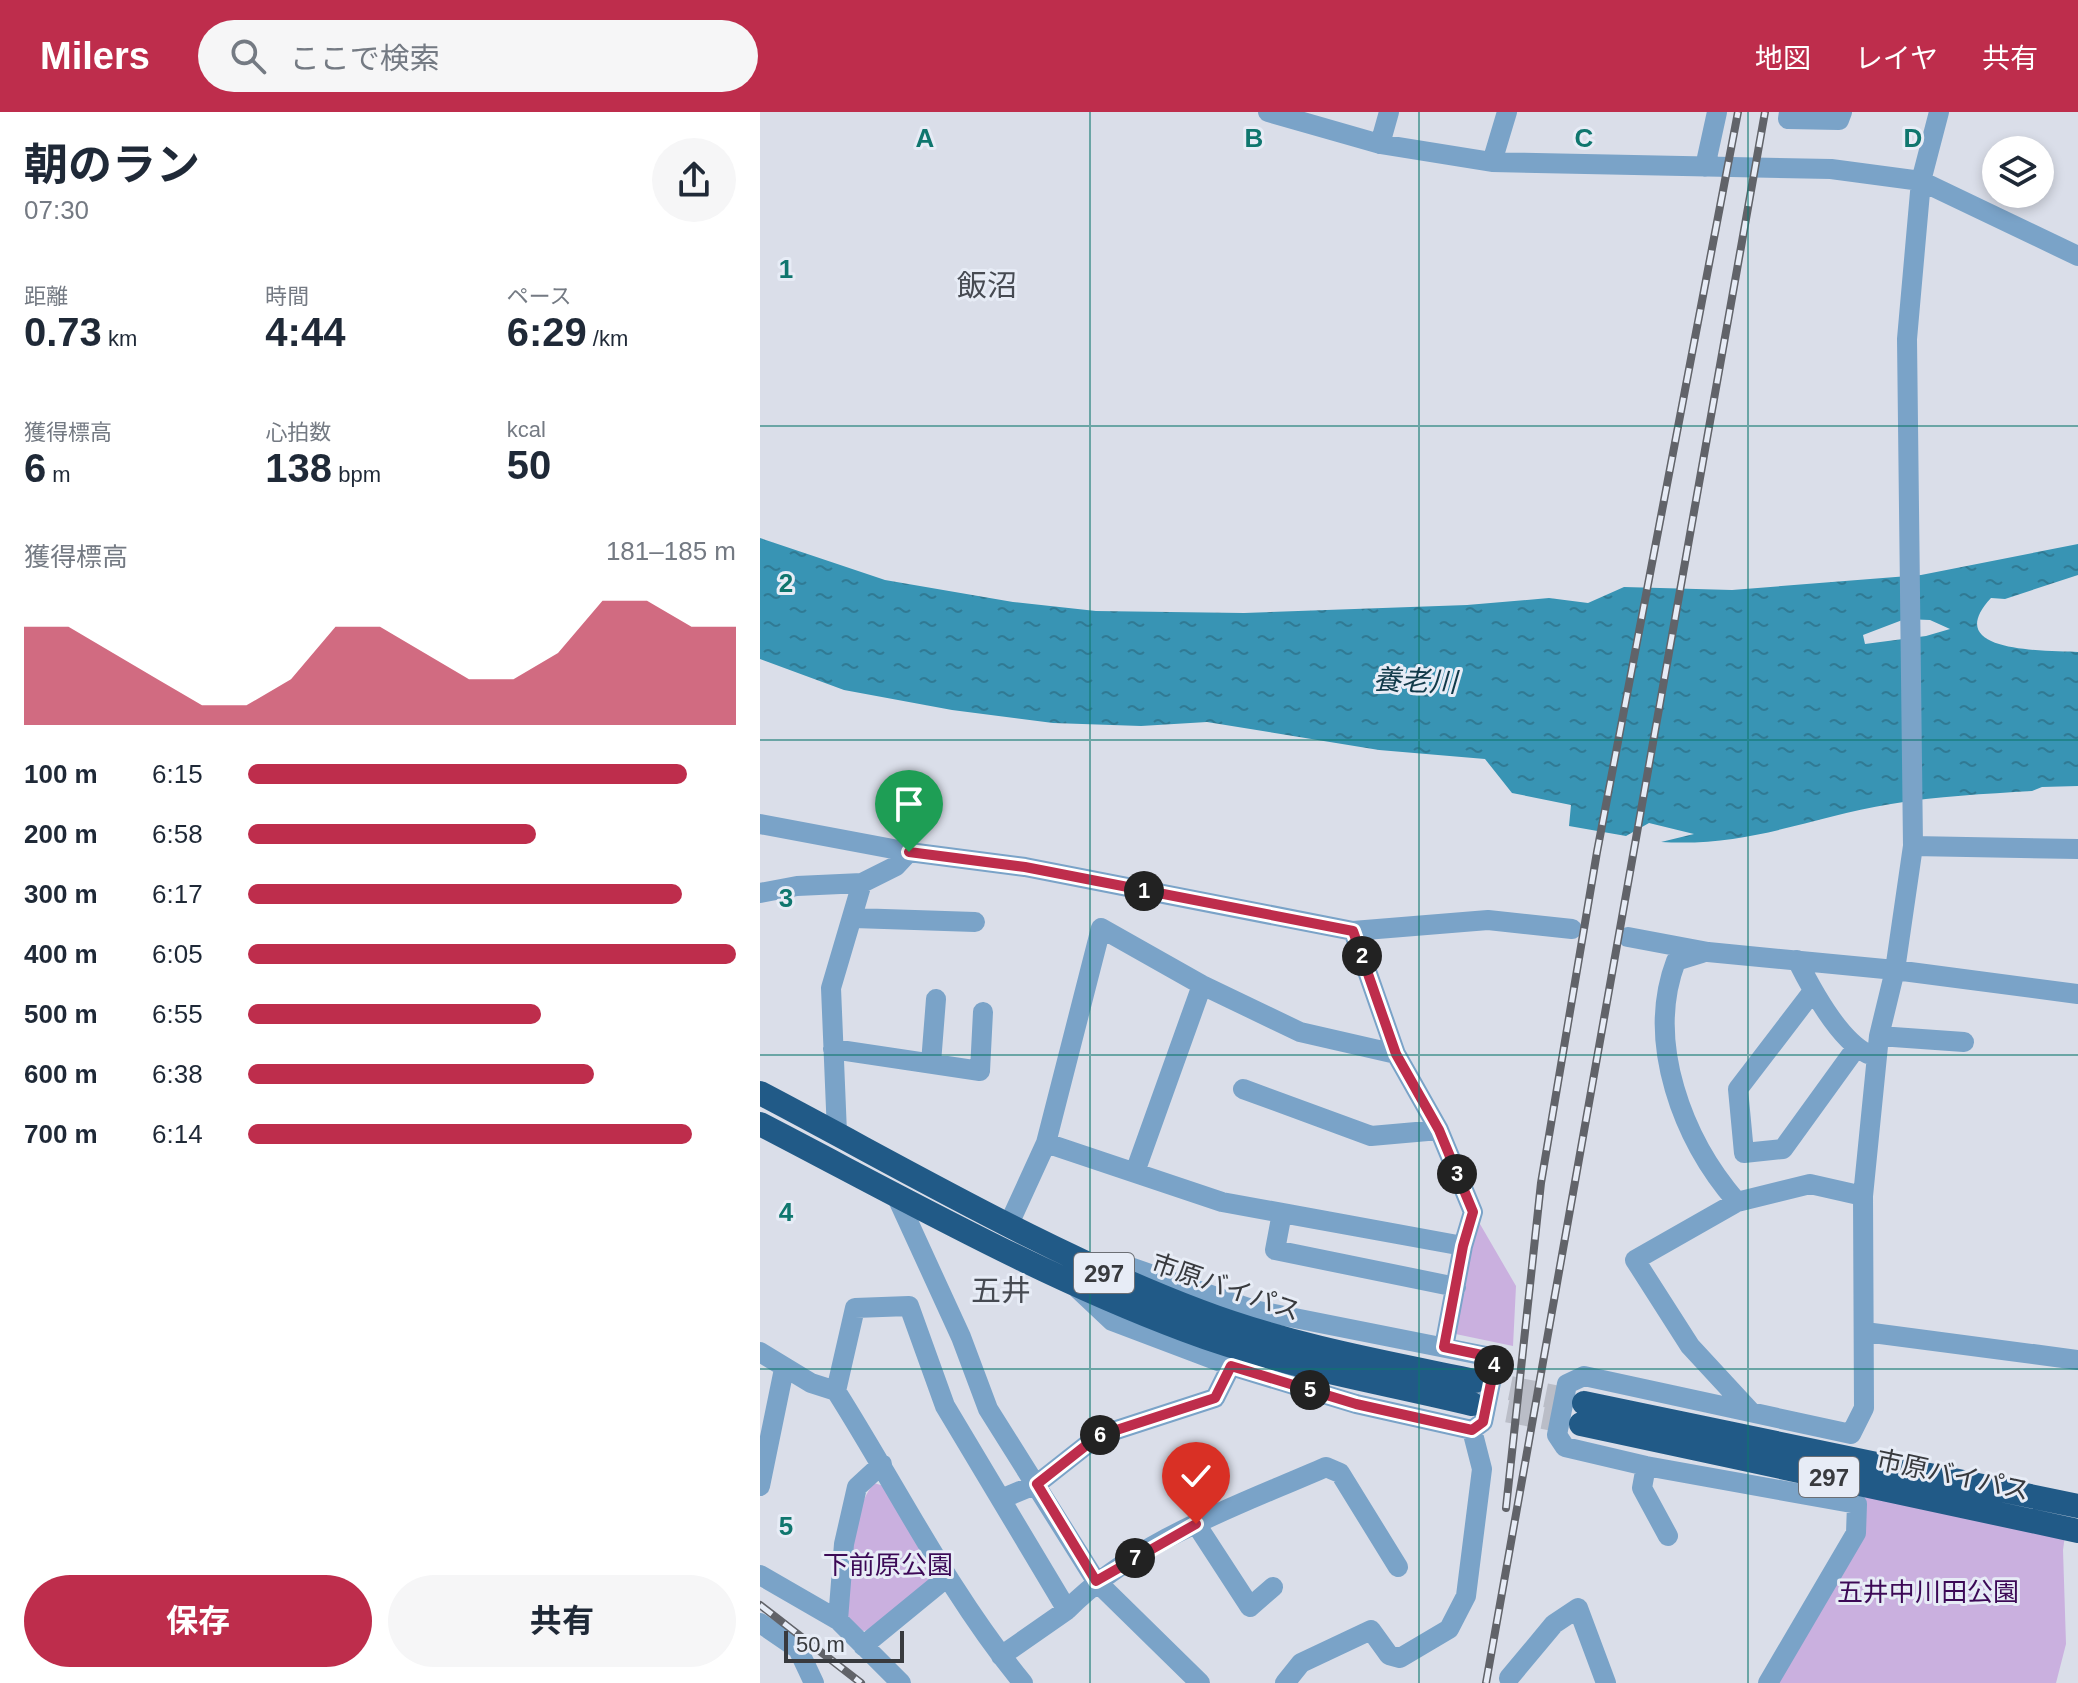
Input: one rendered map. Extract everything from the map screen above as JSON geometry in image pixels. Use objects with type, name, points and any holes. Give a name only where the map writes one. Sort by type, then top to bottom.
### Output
[{"type":"highway","name":"市原バイパス","points":[[760,1093],[1008,1226],[1076,1273]]},
{"type":"highway","name":"市原バイパス","points":[[760,1124],[895,1193],[1076,1273],[1187,1331],[1257,1353],[1474,1392]]},
{"type":"highway","name":"市原バイパス","points":[[2078,1506],[1583,1413],[2078,1531]]},
{"type":"street","points":[[1268,112],[1380,144],[1492,162],[1831,169],[1921,181],[2078,256]]},
{"type":"street","points":[[1380,144],[1389,112]]},
{"type":"street","points":[[1492,162],[1507,112]]},
{"type":"street","points":[[1705,167],[1717,112]]},
{"type":"street","points":[[1789,112],[1788,119],[1839,120],[1842,112]]},
{"type":"street","points":[[1768,1683],[1856,1533],[1857,1504],[1646,1466],[1565,1447],[1557,1435],[1567,1384],[1584,1376],[1851,1434],[1864,1408],[1863,1196],[1879,1036],[1895,970],[1913,846],[1907,347],[1912,255],[1921,181],[1939,112]]},
{"type":"street","points":[[760,824],[909,852],[1025,867],[1353,931],[1488,920],[1572,929]]},
{"type":"street","points":[[1913,846],[2078,849]]},
{"type":"street","points":[[760,893],[797,886],[862,883],[896,866],[909,852]]},
{"type":"street","points":[[837,1133],[831,988],[862,883]]},
{"type":"street","points":[[854,918],[975,922]]},
{"type":"street","points":[[1008,1226],[1046,1143],[1101,928],[1202,985],[1300,1032],[1396,1054]]},
{"type":"street","points":[[1353,931],[1396,1054],[1439,1130],[1473,1212],[1463,1246],[1444,1347]]},
{"type":"street","points":[[1628,937],[1708,952],[1895,970],[2078,994]]},
{"type":"street","points":[[1708,952],[1676,961],[1666,1004],[1668,1048],[1683,1118],[1712,1174],[1737,1202]]},
{"type":"street","points":[[1797,960],[1813,991],[1856,1048],[1876,1057]]},
{"type":"street","points":[[1135,1172],[1202,985]]},
{"type":"street","points":[[1813,991],[1738,1089],[1744,1153],[1783,1149],[1856,1048]]},
{"type":"street","points":[[931,1063],[936,999]]},
{"type":"street","points":[[833,1049],[980,1071],[983,1012]]},
{"type":"street","points":[[1879,1036],[1964,1042]]},
{"type":"street","points":[[1243,1089],[1371,1136],[1439,1130]]},
{"type":"street","points":[[1046,1143],[1222,1202],[1463,1246]]},
{"type":"street","points":[[1751,1412],[1690,1346],[1635,1260],[1737,1202],[1810,1184],[1863,1196]]},
{"type":"street","points":[[895,1193],[961,1337],[988,1409],[1096,1581],[1200,1683]]},
{"type":"street","points":[[1282,1213],[1275,1250],[1456,1287]]},
{"type":"street","points":[[1127,1266],[1254,1310],[1444,1347],[1496,1358],[1483,1422],[1472,1430],[1356,1404],[1231,1366],[1112,1321],[1076,1273],[1127,1266]]},
{"type":"street","points":[[836,1391],[855,1308],[909,1306],[945,1406],[1067,1610]]},
{"type":"street","points":[[1865,1332],[2078,1360]]},
{"type":"street","points":[[760,1352],[784,1369],[836,1391],[882,1464],[946,1578],[1023,1683]]},
{"type":"street","points":[[1001,1499],[1037,1484],[1098,1436],[1215,1398],[1231,1366]]},
{"type":"street","points":[[760,1486],[784,1369]]},
{"type":"street","points":[[1285,1683],[1301,1663],[1371,1630],[1389,1655],[1400,1658],[1449,1629],[1466,1596],[1482,1469],[1472,1430]]},
{"type":"street","points":[[838,1620],[844,1544],[857,1487],[882,1464]]},
{"type":"street","points":[[1646,1466],[1642,1488],[1668,1536]]},
{"type":"street","points":[[1001,1656],[1067,1610],[1096,1581],[1196,1524],[1326,1467],[1340,1473],[1398,1567]]},
{"type":"street","points":[[1196,1524],[1250,1607],[1273,1587]]},
{"type":"street","points":[[760,1575],[838,1620],[901,1683]]},
{"type":"street","points":[[863,1646],[946,1578]]},
{"type":"street","points":[[1509,1678],[1554,1624],[1578,1608],[1606,1683]]},
{"type":"street","points":[[760,1623],[798,1649],[814,1683]]},
{"type":"green space","points":[[1473,1212],[1516,1286],[1513,1346],[1446,1332]]},
{"type":"green space","name":"下前原公園","points":[[874,1483],[887,1487],[937,1568],[933,1579],[873,1630],[862,1631],[848,1615],[846,1581],[855,1526]]},
{"type":"green space","name":"五井中川田公園","points":[[1865,1484],[2066,1528],[2063,1550],[2066,1644],[2056,1683],[1769,1683],[1856,1533]]},
{"type":"water","name":"養老川","points":[[760,538],[885,580],[1013,602],[1096,611],[1244,613],[1467,605],[1549,598],[1588,603],[1624,587],[1732,590],[1921,575],[2078,544],[2078,575],[2005,599],[1991,598],[1979,616],[1978,630],[1988,639],[2003,645],[2078,652],[2078,786],[1908,801],[1751,836],[1661,842],[1694,834],[1649,823],[1626,836],[1569,826],[1571,805],[1512,793],[1485,759],[1379,750],[1207,722],[1141,726],[1053,723],[952,710],[844,690],[760,659]],"holes":[[[1905,619],[1930,620],[1950,629],[1926,636],[1865,644],[1863,635]]]},
{"type":"tunnel","points":[[1475,1381],[1584,1403]]},
{"type":"tunnel","points":[[1472,1404],[1581,1424]]},
{"type":"railway","points":[[1506,1508],[1541,1183],[1597,852],[1738,112]]},
{"type":"railway","points":[[1486,1683],[1765,112]]},
{"type":"railway","points":[[760,1605],[861,1683]]},
{"type":"district","name":"飯沼","points":[[987,285]]},
{"type":"district","name":"五井","points":[[1001,1290]]},
{"type":"route","points":[[909,852],[1025,867],[1353,931],[1396,1054],[1439,1130],[1473,1212],[1463,1246],[1444,1347],[1496,1358],[1483,1422],[1472,1430],[1356,1404],[1231,1366],[1215,1398],[1098,1436],[1037,1484],[1096,1581],[1196,1524]]}]
